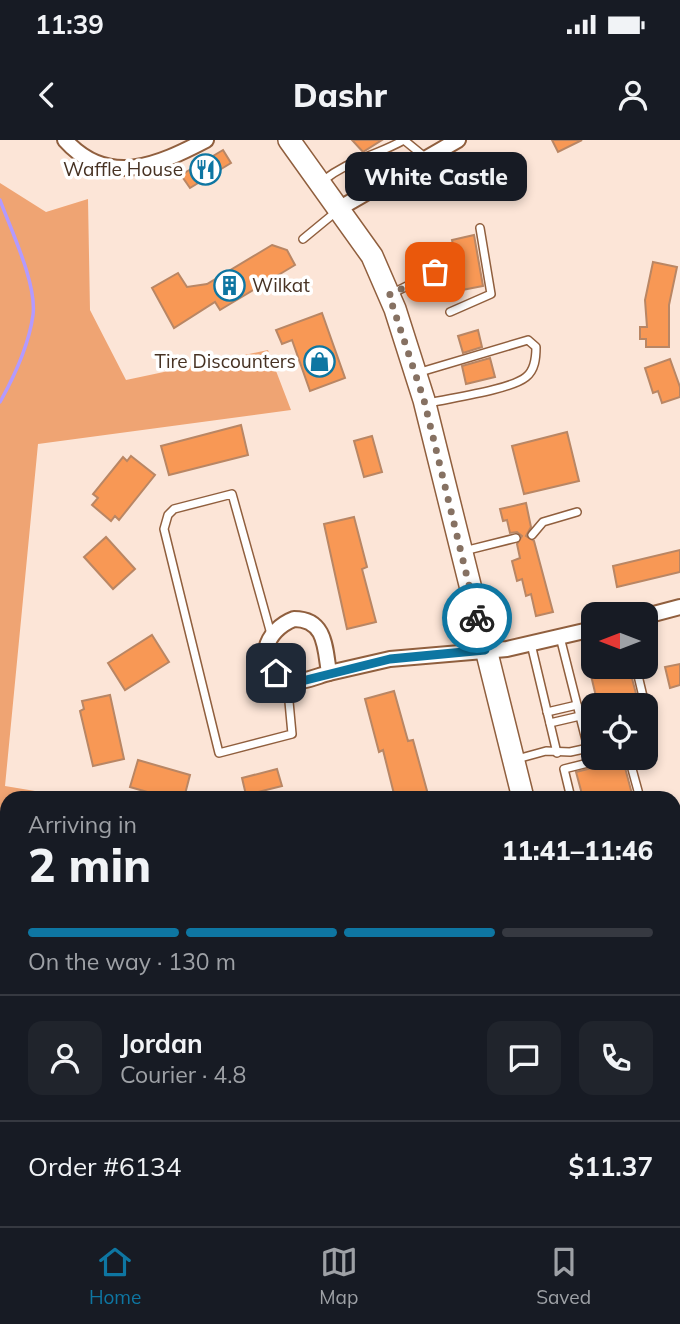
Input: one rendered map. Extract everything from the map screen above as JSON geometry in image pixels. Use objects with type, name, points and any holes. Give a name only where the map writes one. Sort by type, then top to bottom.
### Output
[{"type":"main road","points":[[290,140],[372,256],[389,295],[425,404],[521,791]]},
{"type":"street","points":[[65,140],[87,159],[99,164],[131,168],[164,162],[206,140]]},
{"type":"street","points":[[340,208],[458,140]]},
{"type":"street","points":[[658,613],[680,607]]},
{"type":"street","points":[[329,673],[324,637],[313,624],[294,619],[281,624],[271,634],[266,656],[270,665],[287,680],[302,681],[390,659],[485,650],[581,632]]},
{"type":"lane","points":[[321,182],[354,159],[375,156],[404,140],[427,158]]},
{"type":"lane","points":[[303,239],[340,208]]},
{"type":"lane","points":[[450,312],[491,294],[480,228]]},
{"type":"lane","points":[[389,295],[435,272]]},
{"type":"lane","points":[[416,373],[435,365],[481,356],[528,340],[536,347],[536,362],[525,378],[487,391],[425,404]]},
{"type":"lane","points":[[271,634],[232,494],[174,509],[168,516],[164,529],[219,753],[292,734],[287,680]]},
{"type":"lane","points":[[532,534],[543,522],[578,512]]},
{"type":"lane","points":[[460,552],[516,538]]},
{"type":"lane","points":[[560,637],[581,719]]},
{"type":"lane","points":[[531,643],[557,753]]},
{"type":"lane","points":[[547,712],[577,705]]},
{"type":"lane","points":[[550,723],[580,716]]},
{"type":"lane","points":[[513,760],[546,751],[557,753],[581,749]]},
{"type":"lane","points":[[569,791],[564,769],[581,765]]},
{"type":"lane","points":[[632,770],[638,791]]},
{"type":"shaded area","points":[[0,183],[46,212],[88,199],[90,310],[126,380],[268,350],[291,410],[38,444],[5,786],[35,791],[0,791]]},
{"type":"building","points":[[352,140],[382,140],[363,152]]},
{"type":"building","points":[[552,140],[582,140],[558,152]]},
{"type":"building","name":"Waffle House","points":[[223,150],[231,163],[190,188],[181,175]]},
{"type":"building","points":[[474,235],[483,286],[462,290],[452,240]]},
{"type":"building","name":"Wilkat","points":[[272,245],[287,250],[295,265],[220,310],[215,302],[174,328],[152,288],[178,273],[187,287],[207,284]]},
{"type":"building","points":[[653,262],[677,267],[669,305],[669,347],[646,347],[646,339],[640,339],[640,327],[647,327],[645,300]]},
{"type":"building","name":"Tire Discounters","points":[[322,313],[345,378],[310,391],[292,340],[282,344],[276,330]]},
{"type":"building","points":[[478,330],[482,347],[463,353],[458,336]]},
{"type":"building","points":[[490,358],[495,377],[466,384],[462,366]]},
{"type":"building","points":[[670,359],[680,387],[680,397],[662,403],[658,391],[653,393],[645,368]]},
{"type":"building","points":[[241,425],[248,455],[169,475],[161,446]]},
{"type":"building","points":[[567,432],[579,481],[524,494],[512,446]]},
{"type":"building","points":[[372,436],[382,472],[364,477],[354,441]]},
{"type":"building","points":[[131,456],[155,475],[119,520],[115,516],[111,521],[92,505],[98,498],[93,494],[123,457],[127,461]]},
{"type":"building","points":[[526,503],[531,527],[526,536],[534,541],[553,612],[536,616],[531,594],[526,596],[522,579],[517,581],[512,561],[520,558],[517,544],[522,536],[517,532],[510,533],[507,520],[503,521],[500,509]]},
{"type":"building","points":[[354,517],[367,567],[362,569],[376,622],[347,629],[324,524]]},
{"type":"building","points":[[106,537],[135,569],[113,589],[84,557]]},
{"type":"building","points":[[680,550],[680,572],[617,587],[613,566]]},
{"type":"building","points":[[152,635],[169,662],[125,690],[108,663]]},
{"type":"building","points":[[680,664],[680,685],[670,688],[665,667]]},
{"type":"building","points":[[592,679],[632,679],[636,693],[595,693]]},
{"type":"building","points":[[394,691],[408,741],[413,740],[427,791],[393,791],[383,750],[379,752],[365,699]]},
{"type":"building","points":[[110,695],[124,759],[93,766],[80,711],[84,709],[82,701]]},
{"type":"building","points":[[138,760],[190,775],[186,791],[144,791],[130,787]]},
{"type":"building","points":[[277,769],[282,786],[262,791],[245,791],[242,778]]},
{"type":"building","points":[[626,770],[631,791],[581,791],[576,772]]},
{"type":"waterway","points":[[0,200],[22,257],[33,302],[31,326],[24,349],[0,402]]},
{"type":"way so far","points":[[435,272],[389,295],[424,400],[477,618]]},
{"type":"place","name":"Waffle House","points":[[206,169]]},
{"type":"place","name":"White Castle","points":[[435,272]]},
{"type":"place","name":"Wilkat","points":[[229,285]]},
{"type":"place","name":"Tire Discounters","points":[[319,361]]},
{"type":"route","points":[[276,673],[287,680],[302,681],[390,659],[485,650],[477,618]]}]
